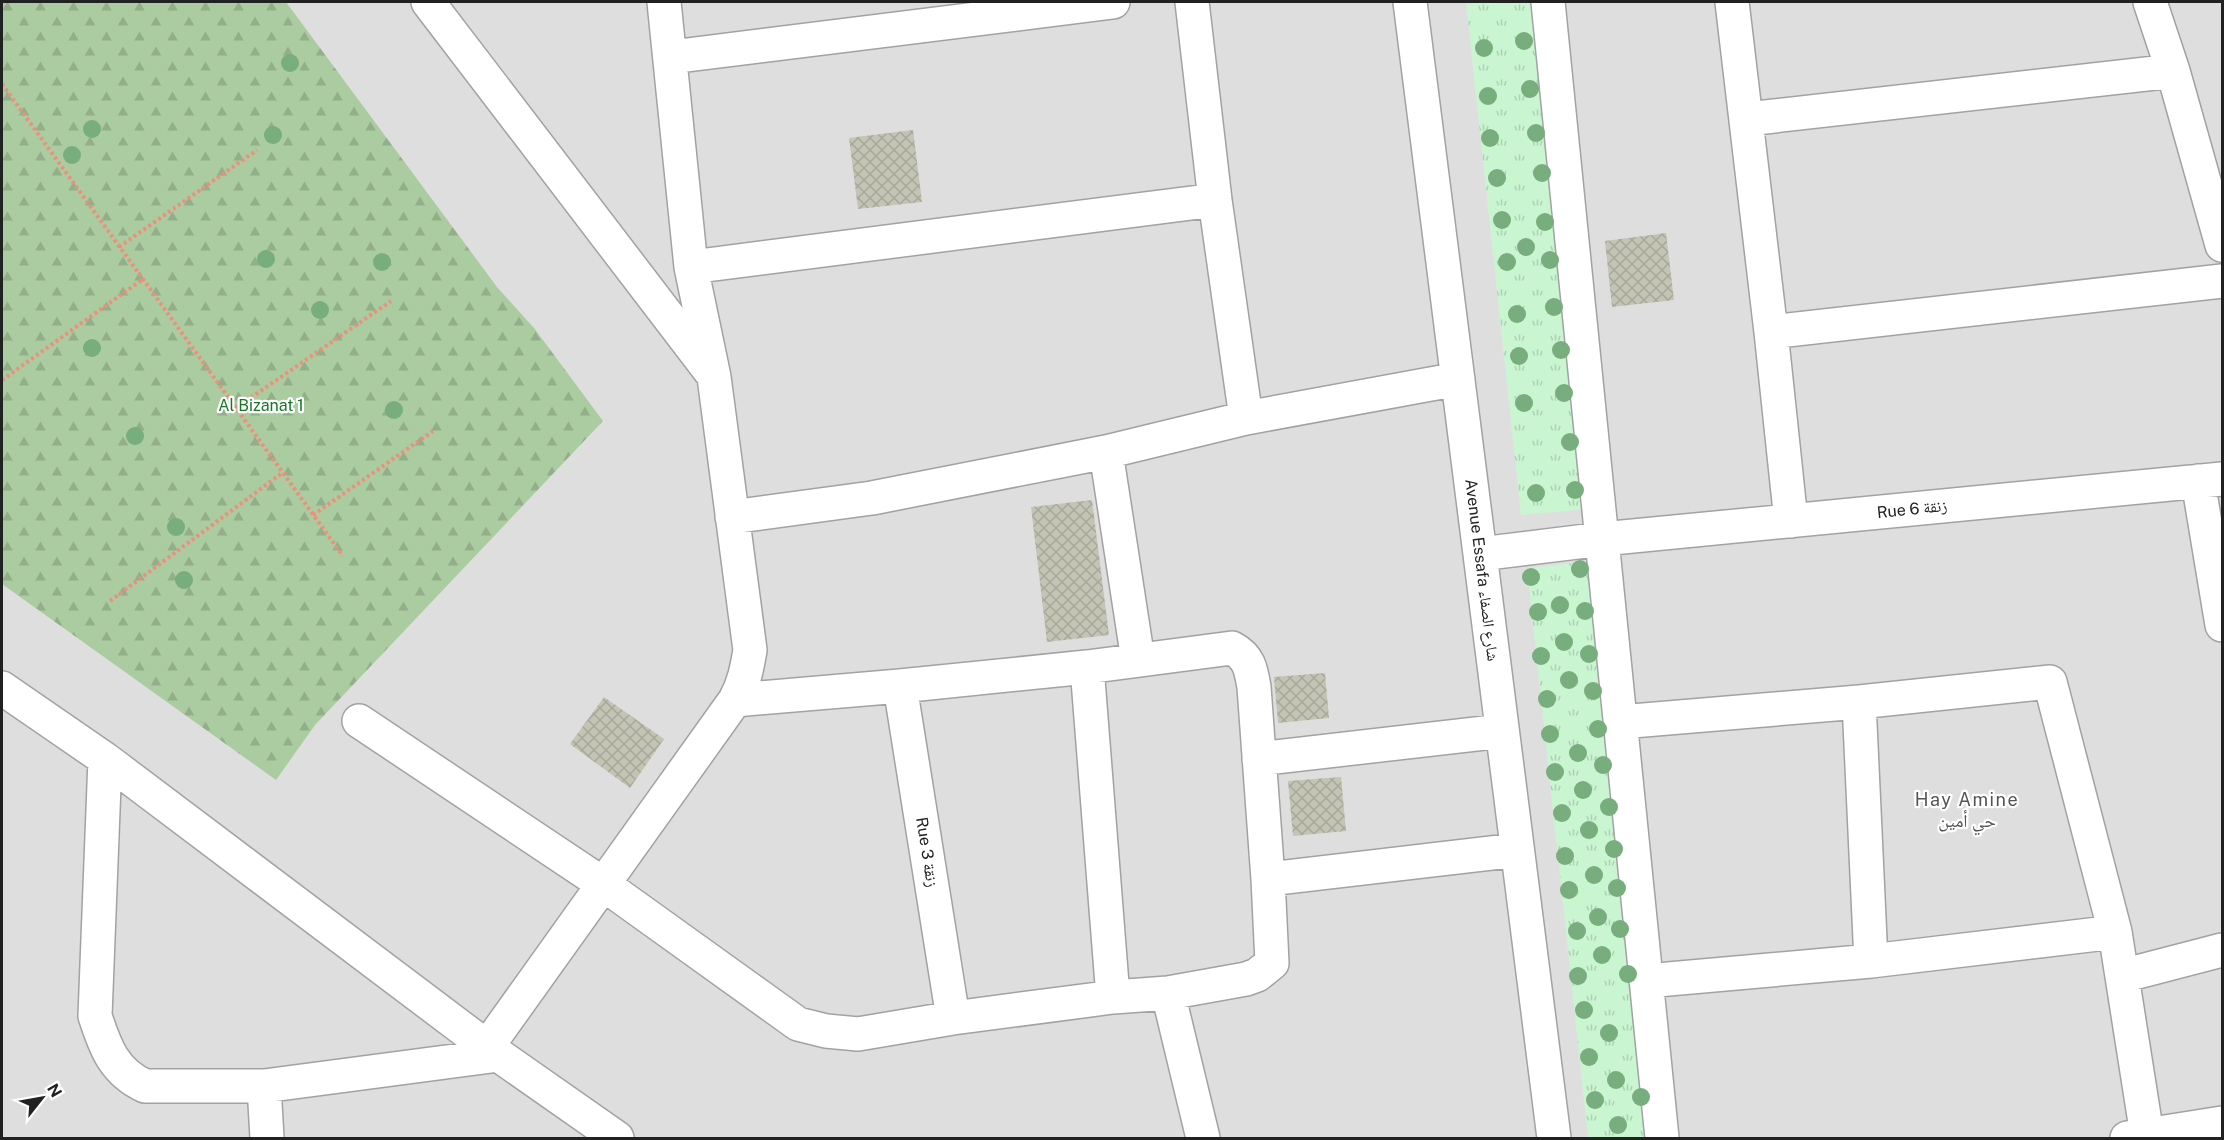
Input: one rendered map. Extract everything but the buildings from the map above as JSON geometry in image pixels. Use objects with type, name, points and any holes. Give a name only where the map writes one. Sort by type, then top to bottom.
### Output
[{"type":"street","points":[[428,2],[714,377]]},
{"type":"street","points":[[105,759],[95,1016],[115,1064],[131,1080],[145,1086],[264,1086],[493,1051],[603,885],[735,700],[743,686],[750,650],[714,377],[691,267],[664,2]]},
{"type":"street","points":[[671,57],[1113,2]]},
{"type":"street","points":[[1192,2],[1215,200],[1246,418]]},
{"type":"street","name":"Avenue Essafa شارع الصفاء","points":[[1410,2],[1554,1138]]},
{"type":"street","points":[[1548,2],[1662,1138]]},
{"type":"street","points":[[1732,2],[1791,521]]},
{"type":"street","points":[[2150,2],[2173,71],[2223,245]]},
{"type":"street","points":[[1747,119],[2173,71]]},
{"type":"street","points":[[691,267],[1215,200]]},
{"type":"street","points":[[1771,332],[2223,281]]},
{"type":"street","points":[[732,517],[872,498],[1107,452],[1246,418],[1458,379]]},
{"type":"street","points":[[1107,452],[1137,660]]},
{"type":"street","points":[[2210,480],[2223,625]]},
{"type":"street","name":"Rue 6 زنقة","points":[[1480,554],[1602,539],[2210,480]]},
{"type":"street","points":[[358,722],[603,885],[798,1024],[826,1031],[858,1034],[953,1018],[1113,997],[1168,993],[1246,979],[1266,969],[1272,963],[1252,670],[1243,654],[1232,648],[1087,667],[735,700]]},
{"type":"street","points":[[1087,667],[1113,997]]},
{"type":"street","points":[[1620,722],[1859,702],[2050,682],[2115,932],[2122,976],[2137,1137],[2223,1123]]},
{"type":"street","name":"Rue 3 زنقة","points":[[900,686],[953,1018]]},
{"type":"street","points":[[2,688],[105,759],[493,1051],[617,1138]]},
{"type":"street","points":[[1859,702],[1871,961]]},
{"type":"street","points":[[1259,759],[1502,732]]},
{"type":"street","points":[[1268,879],[1517,850]]},
{"type":"street","points":[[1646,981],[1871,961],[2115,932]]},
{"type":"street","points":[[2122,976],[2223,950]]},
{"type":"street","points":[[1168,993],[1203,1138]]},
{"type":"street","points":[[264,1086],[267,1138]]},
{"type":"path","points":[[2,84],[343,556]]},
{"type":"path","points":[[119,247],[257,150]]},
{"type":"path","points":[[2,380],[143,279]]},
{"type":"path","points":[[236,408],[391,301]]},
{"type":"path","points":[[313,515],[433,431]]},
{"type":"path","points":[[110,601],[282,473]]},
{"type":"shaded area","points":[[2,2],[2222,2],[2222,1138],[2,1138]]},
{"type":"shaded area","points":[[913,130],[922,202],[858,209],[849,138]]},
{"type":"shaded area","points":[[1666,233],[1674,300],[1612,307],[1605,241]]},
{"type":"shaded area","points":[[1092,500],[1109,635],[1047,642],[1031,507]]},
{"type":"shaded area","points":[[1325,673],[1329,718],[1278,723],[1274,677]]},
{"type":"shaded area","points":[[604,697],[664,739],[630,788],[570,744]]},
{"type":"shaded area","points":[[1341,777],[1346,831],[1293,836],[1288,781]]},
{"type":"green space","name":"Al Bizanat 1","points":[[2,2],[286,2],[497,287],[534,328],[603,421],[315,725],[276,780],[2,584]]},
{"type":"green space","points":[[1466,2],[1533,2],[1587,509],[1521,515]]},
{"type":"green space","points":[[1593,561],[1654,1138],[1588,1138],[1527,568]]},
{"type":"district","name":"Hay Amine حي أمين","points":[[1967,809]]}]
